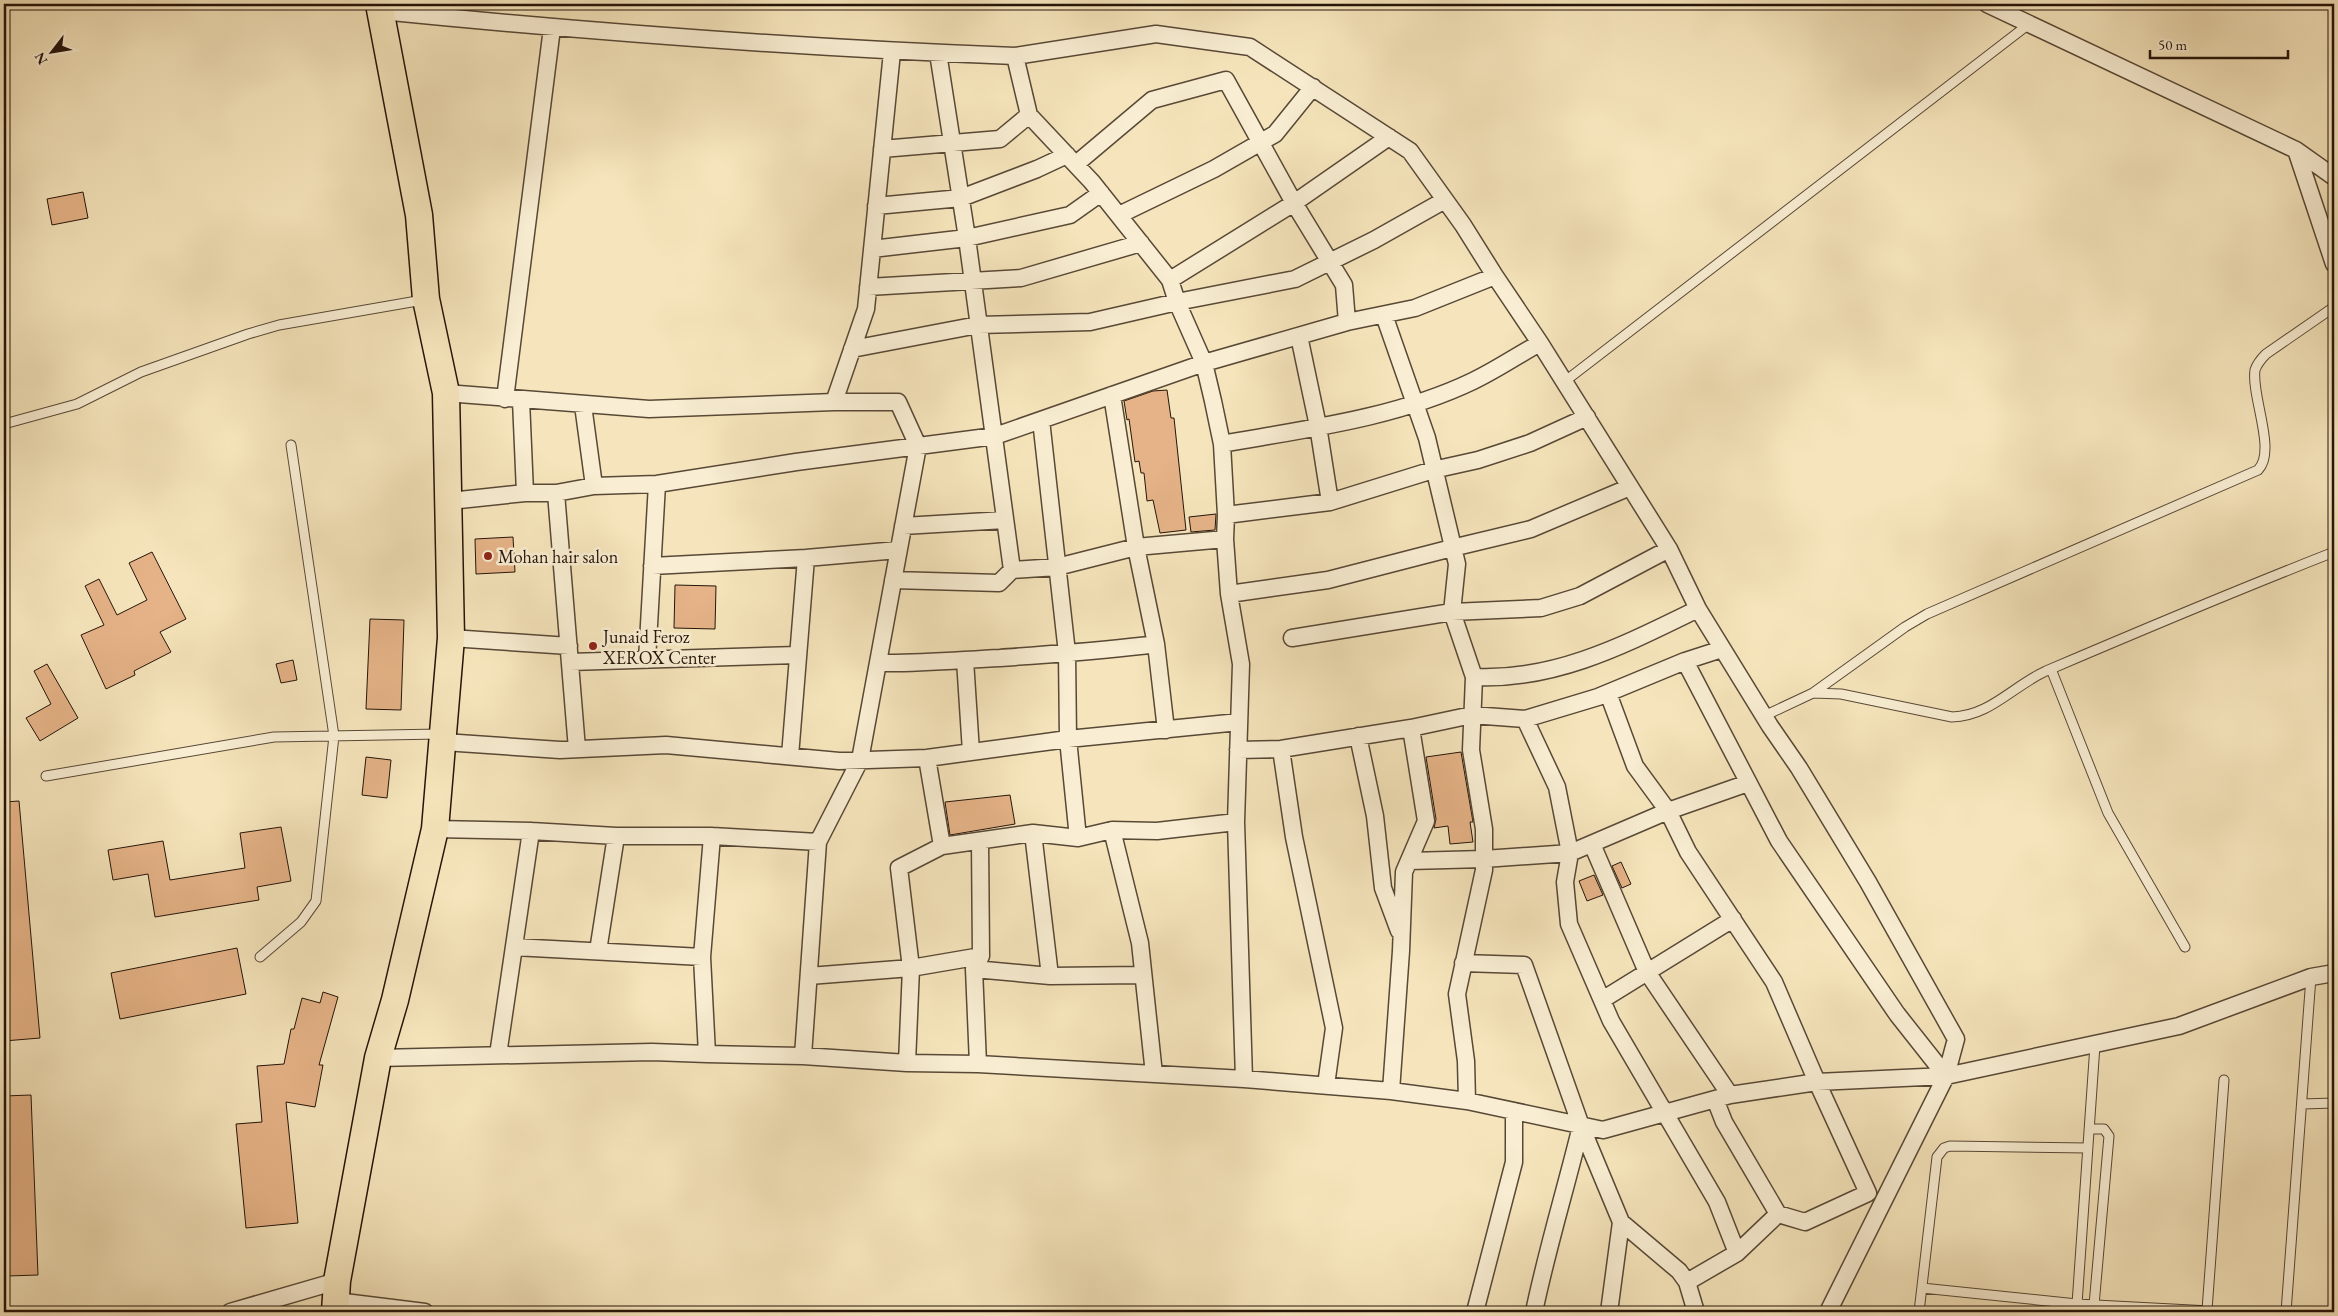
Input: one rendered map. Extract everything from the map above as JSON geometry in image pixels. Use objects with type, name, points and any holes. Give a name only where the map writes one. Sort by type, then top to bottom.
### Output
[{"type":"main road","points":[[336,1298],[378,1058],[395,1000],[436,829],[445,738],[451,638],[450,501],[446,393],[426,299],[419,215],[380,7]]},
{"type":"street","points":[[1987,4],[2296,150],[2334,177]]},
{"type":"street","points":[[380,7],[552,28],[892,52],[1015,56],[1156,34],[1250,47],[1313,86],[1410,151],[1445,200],[1587,417],[1668,550],[1698,609],[1722,649],[1799,768],[1868,882],[1956,1039],[1946,1076],[1828,1312]]},
{"type":"street","points":[[525,493],[513,399],[552,28]]},
{"type":"street","points":[[834,402],[866,309],[892,52]]},
{"type":"street","points":[[938,53],[967,238],[1012,570]]},
{"type":"street","points":[[1015,56],[1029,115],[1101,193],[1170,280],[1177,302],[1204,363],[1222,444],[1229,594],[1241,664],[1236,822],[1244,1079]]},
{"type":"street","points":[[876,206],[961,198],[1037,169],[1071,160],[1152,100],[1226,80],[1294,203],[1344,285],[1347,322]]},
{"type":"street","points":[[1119,215],[1214,169],[1275,134],[1313,86]]},
{"type":"street","points":[[882,149],[1000,139],[1029,115]]},
{"type":"street","points":[[1170,280],[1294,203],[1389,137]]},
{"type":"street","points":[[2296,150],[2334,264]]},
{"type":"street","points":[[872,249],[967,238],[1070,215],[1101,193]]},
{"type":"street","points":[[852,349],[978,325],[1090,322],[1177,302],[1295,279],[1445,200]]},
{"type":"street","points":[[868,287],[1021,278],[1141,244]]},
{"type":"street","points":[[450,501],[525,493],[556,493],[594,486],[657,484],[995,436],[1204,363],[1347,322],[1415,308],[1495,276]]},
{"type":"street","points":[[1384,315],[1427,438],[1433,470],[1457,564],[1452,612],[1474,677],[1471,750],[1484,829],[1484,870],[1457,994],[1466,1061],[1467,1101]]},
{"type":"street","points":[[1299,336],[1318,426],[1330,502]]},
{"type":"street","points":[[1222,444],[1355,419],[1415,403],[1473,381],[1540,343]]},
{"type":"street","points":[[446,393],[649,409],[834,402],[898,402],[918,446],[860,760],[818,842],[810,976],[802,1056]]},
{"type":"street","points":[[1112,395],[1136,547],[1156,644],[1166,730]]},
{"type":"street","points":[[583,405],[594,486]]},
{"type":"street","points":[[1226,515],[1330,502],[1433,470],[1478,460],[1530,443],[1587,417]]},
{"type":"street","points":[[1040,420],[1067,653],[1068,739],[1078,838]]},
{"type":"street","points":[[647,660],[657,484]]},
{"type":"street","points":[[1229,594],[1328,580],[1531,529],[1630,487]]},
{"type":"street","points":[[556,493],[577,749]]},
{"type":"street","points":[[903,526],[1005,520]]},
{"type":"street","points":[[893,580],[999,583],[1012,570],[1057,567],[1136,547],[1225,539]]},
{"type":"street","points":[[652,566],[806,558],[898,550]]},
{"type":"street","points":[[1292,638],[1452,612],[1541,608],[1580,596],[1668,550]]},
{"type":"street","points":[[790,756],[806,558]]},
{"type":"street","points":[[1474,677],[1496,678],[1562,668],[1614,650],[1698,609]]},
{"type":"street","points":[[451,638],[569,646]]},
{"type":"street","points":[[878,663],[904,664],[965,660],[1067,653],[1156,644]]},
{"type":"street","points":[[1238,750],[1281,749],[1411,728],[1472,715],[1526,719],[1608,693],[1722,649]]},
{"type":"street","points":[[570,662],[798,655]]},
{"type":"street","points":[[965,660],[971,752]]},
{"type":"street","points":[[1685,662],[1779,841],[1897,1014],[1946,1076]]},
{"type":"street","points":[[1592,844],[1646,972],[1723,1097],[1724,1122],[1778,1214],[1804,1222],[1868,1193],[1774,982],[1688,852],[1668,811],[1635,766],[1608,693]]},
{"type":"street","points":[[1526,719],[1556,787],[1570,853],[1565,882],[1568,924],[1611,1021],[1717,1202],[1737,1252]]},
{"type":"street","points":[[445,738],[537,749],[666,745],[838,761],[927,758],[1068,739],[1239,722]]},
{"type":"street","points":[[1391,1091],[1402,940],[1404,872],[1426,822],[1411,728]]},
{"type":"street","points":[[1358,736],[1376,816],[1383,888],[1402,940]]},
{"type":"street","points":[[1281,749],[1294,837],[1334,1028],[1326,1085]]},
{"type":"street","points":[[927,758],[942,846]]},
{"type":"street","points":[[1409,861],[1484,859],[1570,853],[1668,811],[1748,783]]},
{"type":"street","points":[[907,1063],[911,968],[899,868],[942,846],[1033,833],[1078,838],[1112,830],[1157,831],[1236,822]]},
{"type":"street","points":[[436,829],[531,831],[616,836],[712,836],[818,842]]},
{"type":"street","points":[[1112,830],[1140,943],[1154,1074]]},
{"type":"street","points":[[498,1055],[531,831]]},
{"type":"street","points":[[1033,833],[1050,976]]},
{"type":"street","points":[[598,950],[616,836]]},
{"type":"street","points":[[707,1054],[702,957],[712,836]]},
{"type":"street","points":[[978,1064],[977,962],[980,841]]},
{"type":"street","points":[[1602,1000],[1733,919]]},
{"type":"street","points":[[514,947],[702,957]]},
{"type":"street","points":[[810,976],[977,962],[1050,976],[1143,975]]},
{"type":"street","points":[[1463,963],[1524,965],[1581,1126],[1620,1222],[1680,1271],[1687,1282],[1696,1312]]},
{"type":"street","points":[[378,1058],[652,1052],[802,1056],[907,1063],[978,1064],[1244,1079],[1391,1091],[1467,1101],[1603,1130],[1723,1097],[1817,1082],[1946,1076],[2095,1045],[2179,1026],[2311,977],[2334,973]]},
{"type":"street","points":[[1474,1312],[1514,1162],[1514,1111]]},
{"type":"street","points":[[1534,1312],[1544,1263],[1566,1190],[1581,1126]]},
{"type":"street","points":[[1687,1282],[1737,1252],[1778,1214]]},
{"type":"street","points":[[1608,1312],[1620,1222]]},
{"type":"street","points":[[230,1312],[336,1298],[424,1312]]},
{"type":"lane","points":[[1564,382],[2028,24]]},
{"type":"lane","points":[[4,424],[77,404],[141,372],[248,334],[279,325],[426,299]]},
{"type":"lane","points":[[1764,716],[1813,693],[1905,627],[1927,614],[2258,470],[2263,465],[2265,452],[2255,377],[2259,361],[2266,354],[2334,307]]},
{"type":"lane","points":[[260,957],[301,922],[316,901],[334,736],[292,446]]},
{"type":"lane","points":[[1813,693],[1841,694],[1952,717],[1965,716],[1990,707],[2036,676],[2205,604],[2334,552]]},
{"type":"lane","points":[[2052,669],[2108,813],[2185,947]]},
{"type":"lane","points":[[46,776],[253,739],[334,736],[445,738]]},
{"type":"lane","points":[[2286,1312],[2311,977]]},
{"type":"lane","points":[[2077,1304],[2095,1045]]},
{"type":"lane","points":[[2207,1310],[2224,1080]]},
{"type":"lane","points":[[2302,1104],[2334,1103]]},
{"type":"lane","points":[[2089,1129],[2104,1129],[2108,1136],[2094,1305]]},
{"type":"lane","points":[[1919,1312],[1939,1152],[1950,1146],[2088,1148]]},
{"type":"lane","points":[[1922,1288],[2077,1304],[2229,1312]]},
{"type":"building","points":[[83,192],[88,218],[52,225],[47,199]]},
{"type":"building","points":[[1167,390],[1171,418],[1174,418],[1186,530],[1160,533],[1153,500],[1147,501],[1144,473],[1141,473],[1139,461],[1135,462],[1129,419],[1127,420],[1124,401],[1153,391]]},
{"type":"building","points":[[1216,514],[1215,530],[1191,532],[1189,517]]},
{"type":"building","points":[[513,537],[515,572],[476,574],[475,539]]},
{"type":"building","points":[[152,552],[186,619],[160,632],[171,652],[134,671],[135,675],[106,689],[81,635],[104,625],[85,586],[99,579],[117,615],[147,600],[129,563]]},
{"type":"building","points":[[675,585],[716,586],[715,629],[674,628]]},
{"type":"building","points":[[370,619],[404,620],[401,710],[366,709]]},
{"type":"building","points":[[293,660],[297,680],[281,683],[276,664]]},
{"type":"building","points":[[47,664],[78,718],[40,741],[26,718],[51,704],[34,671]]},
{"type":"building","points":[[1461,752],[1473,822],[1470,822],[1473,842],[1450,844],[1448,826],[1434,828],[1436,819],[1426,757]]},
{"type":"building","points":[[366,757],[391,760],[387,798],[362,795]]},
{"type":"building","points":[[1010,795],[1015,824],[950,835],[945,802]]},
{"type":"building","points":[[19,801],[40,1038],[4,1041],[4,802]]},
{"type":"building","points":[[281,827],[291,881],[257,887],[259,900],[155,917],[148,874],[113,880],[108,850],[163,841],[170,880],[245,868],[240,833]]},
{"type":"building","points":[[1621,862],[1631,884],[1622,888],[1612,866]]},
{"type":"building","points":[[1594,875],[1603,895],[1587,901],[1579,881]]},
{"type":"building","points":[[237,948],[246,994],[120,1019],[111,973]]},
{"type":"building","points":[[323,992],[338,997],[319,1065],[323,1065],[315,1107],[286,1102],[298,1223],[246,1228],[236,1124],[262,1122],[257,1066],[284,1064],[291,1029],[294,1029],[302,998],[320,1003]]},
{"type":"building","points":[[31,1095],[38,1275],[7,1276],[4,1096]]},
{"type":"place","name":"Mohan hair salon","points":[[488,556]]},
{"type":"place","name":"Junaid Feroz XEROX Center","points":[[593,646]]}]
